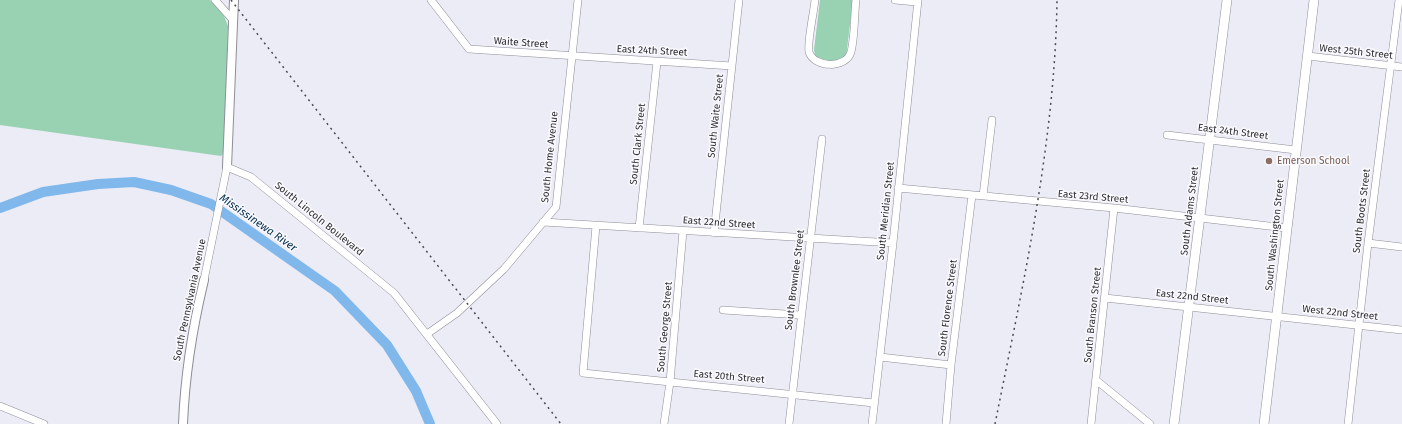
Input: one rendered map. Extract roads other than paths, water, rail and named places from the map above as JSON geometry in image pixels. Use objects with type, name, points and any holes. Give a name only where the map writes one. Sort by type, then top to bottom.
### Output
[{"type":"main road","name":"South Adams Street","points":[[1174,424],[1190,307],[1199,218],[1226,0]]},
{"type":"main road","name":"South Washington Street","points":[[1264,424],[1314,0]]},
{"type":"street","points":[[215,0],[233,20]]},
{"type":"street","points":[[227,167],[234,0]]},
{"type":"street","name":"Waite Street","points":[[431,0],[469,49],[571,57]]},
{"type":"street","name":"South Home Avenue","points":[[428,334],[457,313],[484,289],[504,269],[556,207],[578,0]]},
{"type":"street","name":"South Waite Street","points":[[714,233],[739,0]]},
{"type":"street","points":[[815,0],[809,50],[812,58],[820,63],[837,64],[845,61],[850,53],[856,0]]},
{"type":"street","points":[[895,0],[917,1]]},
{"type":"street","name":"South Boots Street","points":[[1348,424],[1368,243],[1399,0]]},
{"type":"street","name":"South Meridian Street","points":[[872,424],[893,243],[917,1]]},
{"type":"street","name":"West 25th Street","points":[[1308,56],[1402,67]]},
{"type":"street","name":"East 24th Street","points":[[571,57],[732,66]]},
{"type":"street","name":"South Clark Street","points":[[640,228],[656,62]]},
{"type":"street","points":[[983,196],[992,120]]},
{"type":"street","name":"East 24th Street","points":[[1167,135],[1296,150]]},
{"type":"street","name":"South Brownlee Street","points":[[789,424],[800,315],[822,139]]},
{"type":"street","name":"South Pennsylvania Avenue","points":[[183,424],[187,359],[227,167]]},
{"type":"street","name":"South Lincoln Boulevard","points":[[227,167],[251,177],[394,293],[428,334],[497,424]]},
{"type":"street","name":"East 23rd Street","points":[[898,188],[1114,208],[1286,228]]},
{"type":"street","name":"South Florence Street","points":[[946,424],[951,365],[972,195]]},
{"type":"street","name":"South Branson Street","points":[[1091,424],[1106,298],[1114,208]]},
{"type":"street","name":"East 22nd Street","points":[[543,222],[893,243]]},
{"type":"street","name":"East 20th Street","points":[[596,226],[583,373],[792,393],[874,403]]},
{"type":"street","name":"South George Street","points":[[664,424],[670,382],[683,231]]},
{"type":"street","points":[[1368,243],[1402,247]]},
{"type":"street","name":"East 22nd Street","points":[[1106,298],[1277,316]]},
{"type":"street","points":[[723,310],[800,315]]},
{"type":"street","name":"West 22nd Street","points":[[1277,316],[1402,330]]},
{"type":"street","points":[[880,357],[951,365]]},
{"type":"street","points":[[1096,380],[1150,424]]},
{"type":"street","points":[[0,406],[44,424]]},
{"type":"waterway","name":"Mississinewa River","points":[[0,208],[43,192],[98,184],[134,182],[171,190],[211,204],[335,291],[387,345],[416,391],[430,424]]},
{"type":"railway","points":[[231,0],[561,424]]},
{"type":"railway","points":[[995,424],[1036,213],[1044,160],[1055,54],[1057,0]]},
{"type":"place","name":"Emerson School","points":[[1269,161]]}]
